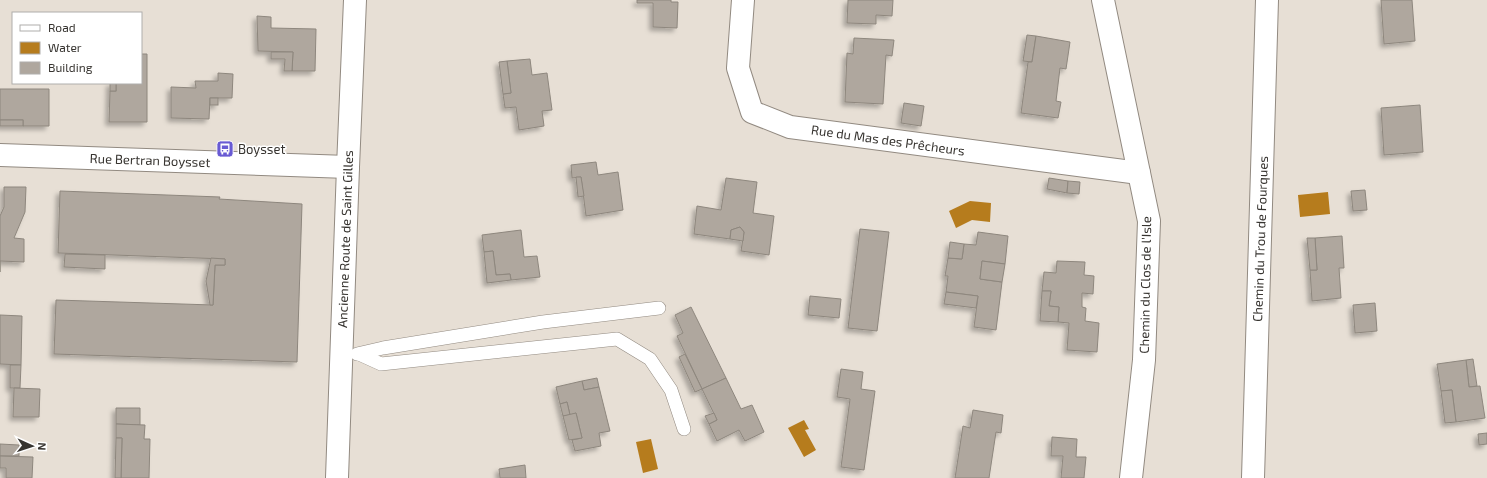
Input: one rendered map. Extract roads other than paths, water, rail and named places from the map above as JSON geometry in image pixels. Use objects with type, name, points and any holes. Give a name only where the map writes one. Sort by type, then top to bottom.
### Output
[{"type":"street","name":"Ancienne Route de Saint Gilles","points":[[337,478],[350,356],[348,166],[355,0]]},
{"type":"street","name":"Rue du Mas des Prêcheurs","points":[[743,0],[738,68],[752,112],[790,127],[1139,173]]},
{"type":"street","name":"Chemin du Clos de l'Isle","points":[[1103,0],[1149,221],[1144,360],[1131,478]]},
{"type":"street","name":"Chemin du Trou de Fourques","points":[[1253,478],[1268,0]]},
{"type":"street","name":"Rue Bertran Boysset","points":[[0,155],[348,166]]},
{"type":"lane","points":[[350,356],[383,348],[543,322],[660,308]]},
{"type":"lane","points":[[350,356],[381,364],[617,339],[650,359],[671,390],[684,430]]},
{"type":"water","points":[[1328,192],[1330,214],[1300,217],[1298,195]]},
{"type":"water","points":[[970,201],[991,203],[990,222],[972,220],[956,228],[949,211]]},
{"type":"water","points":[[804,420],[809,429],[805,430],[816,450],[804,457],[788,428]]},
{"type":"water","points":[[651,439],[658,469],[643,473],[636,442]]},
{"type":"place","name":"Boysset","points":[[225,149]]}]
